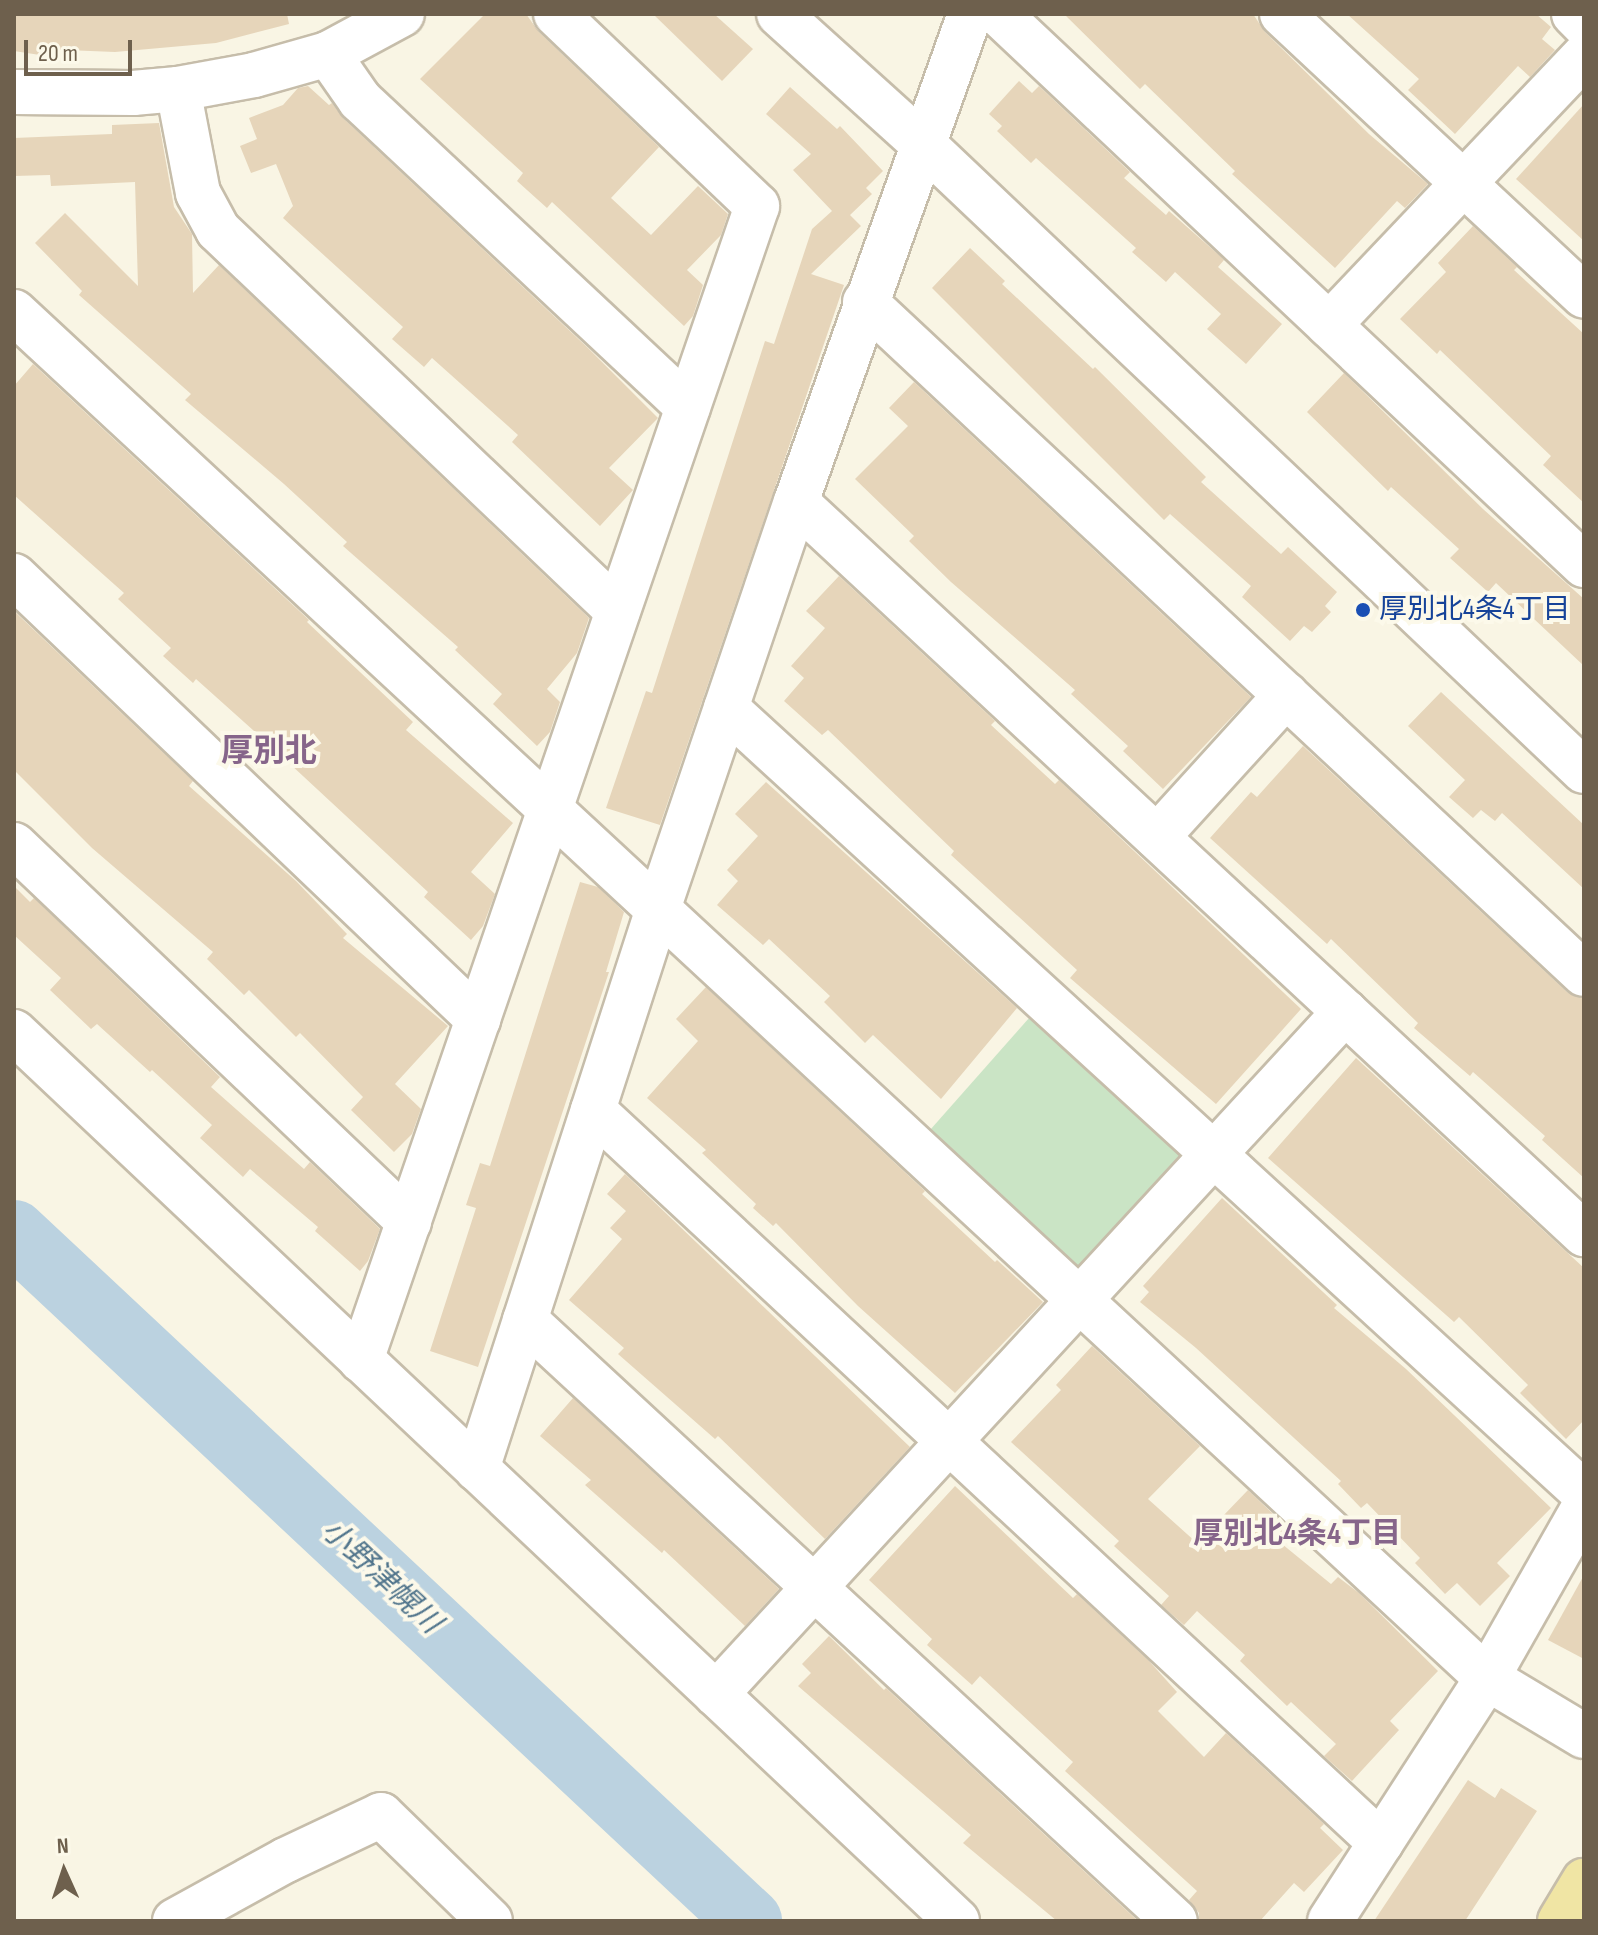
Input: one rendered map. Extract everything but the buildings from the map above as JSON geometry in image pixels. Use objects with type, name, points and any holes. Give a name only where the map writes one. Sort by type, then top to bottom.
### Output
[{"type":"main road","points":[[1560,1921],[1584,1881]]},
{"type":"street","points":[[14,92],[133,93],[178,89],[254,75],[328,54],[402,14]]},
{"type":"street","points":[[361,1360],[757,206],[556,14]]},
{"type":"street","points":[[779,14],[923,144],[1584,771]]},
{"type":"street","points":[[477,1469],[726,708],[865,302],[970,14]]},
{"type":"street","points":[[999,14],[1584,565]]},
{"type":"street","points":[[1282,14],[1584,296]]},
{"type":"street","points":[[1574,14],[1584,24]]},
{"type":"street","points":[[328,54],[360,100],[688,407]]},
{"type":"street","points":[[1329,325],[1584,56]]},
{"type":"street","points":[[178,89],[198,193],[218,230],[618,611]]},
{"type":"street","points":[[865,302],[1584,974]]},
{"type":"street","points":[[16,317],[1487,1678],[1584,1736]]},
{"type":"street","points":[[796,502],[1584,1234]]},
{"type":"street","points":[[14,576],[478,1019]]},
{"type":"street","points":[[1157,837],[1286,695]]},
{"type":"street","points":[[726,708],[1584,1493]]},
{"type":"street","points":[[14,845],[409,1222]]},
{"type":"street","points":[[716,1694],[1345,1012]]},
{"type":"street","points":[[14,1032],[957,1921]]},
{"type":"street","points":[[593,1110],[1381,1843]]},
{"type":"street","points":[[525,1320],[1175,1921]]},
{"type":"street","points":[[1330,1921],[1487,1678],[1584,1507]]},
{"type":"street","points":[[192,1917],[286,1860],[381,1815],[490,1921]]},
{"type":"green space","points":[[1045,1000],[1214,1155],[1080,1300],[915,1147]]},
{"type":"waterway","name":"小野津幌川","points":[[14,1233],[749,1921]]},
{"type":"place","name":"厚別北4条4丁目","points":[[1363,610]]},
{"type":"district","name":"厚別北","points":[[269,752]]},
{"type":"district","name":"厚別北4条4丁目","points":[[1297,1534]]}]
